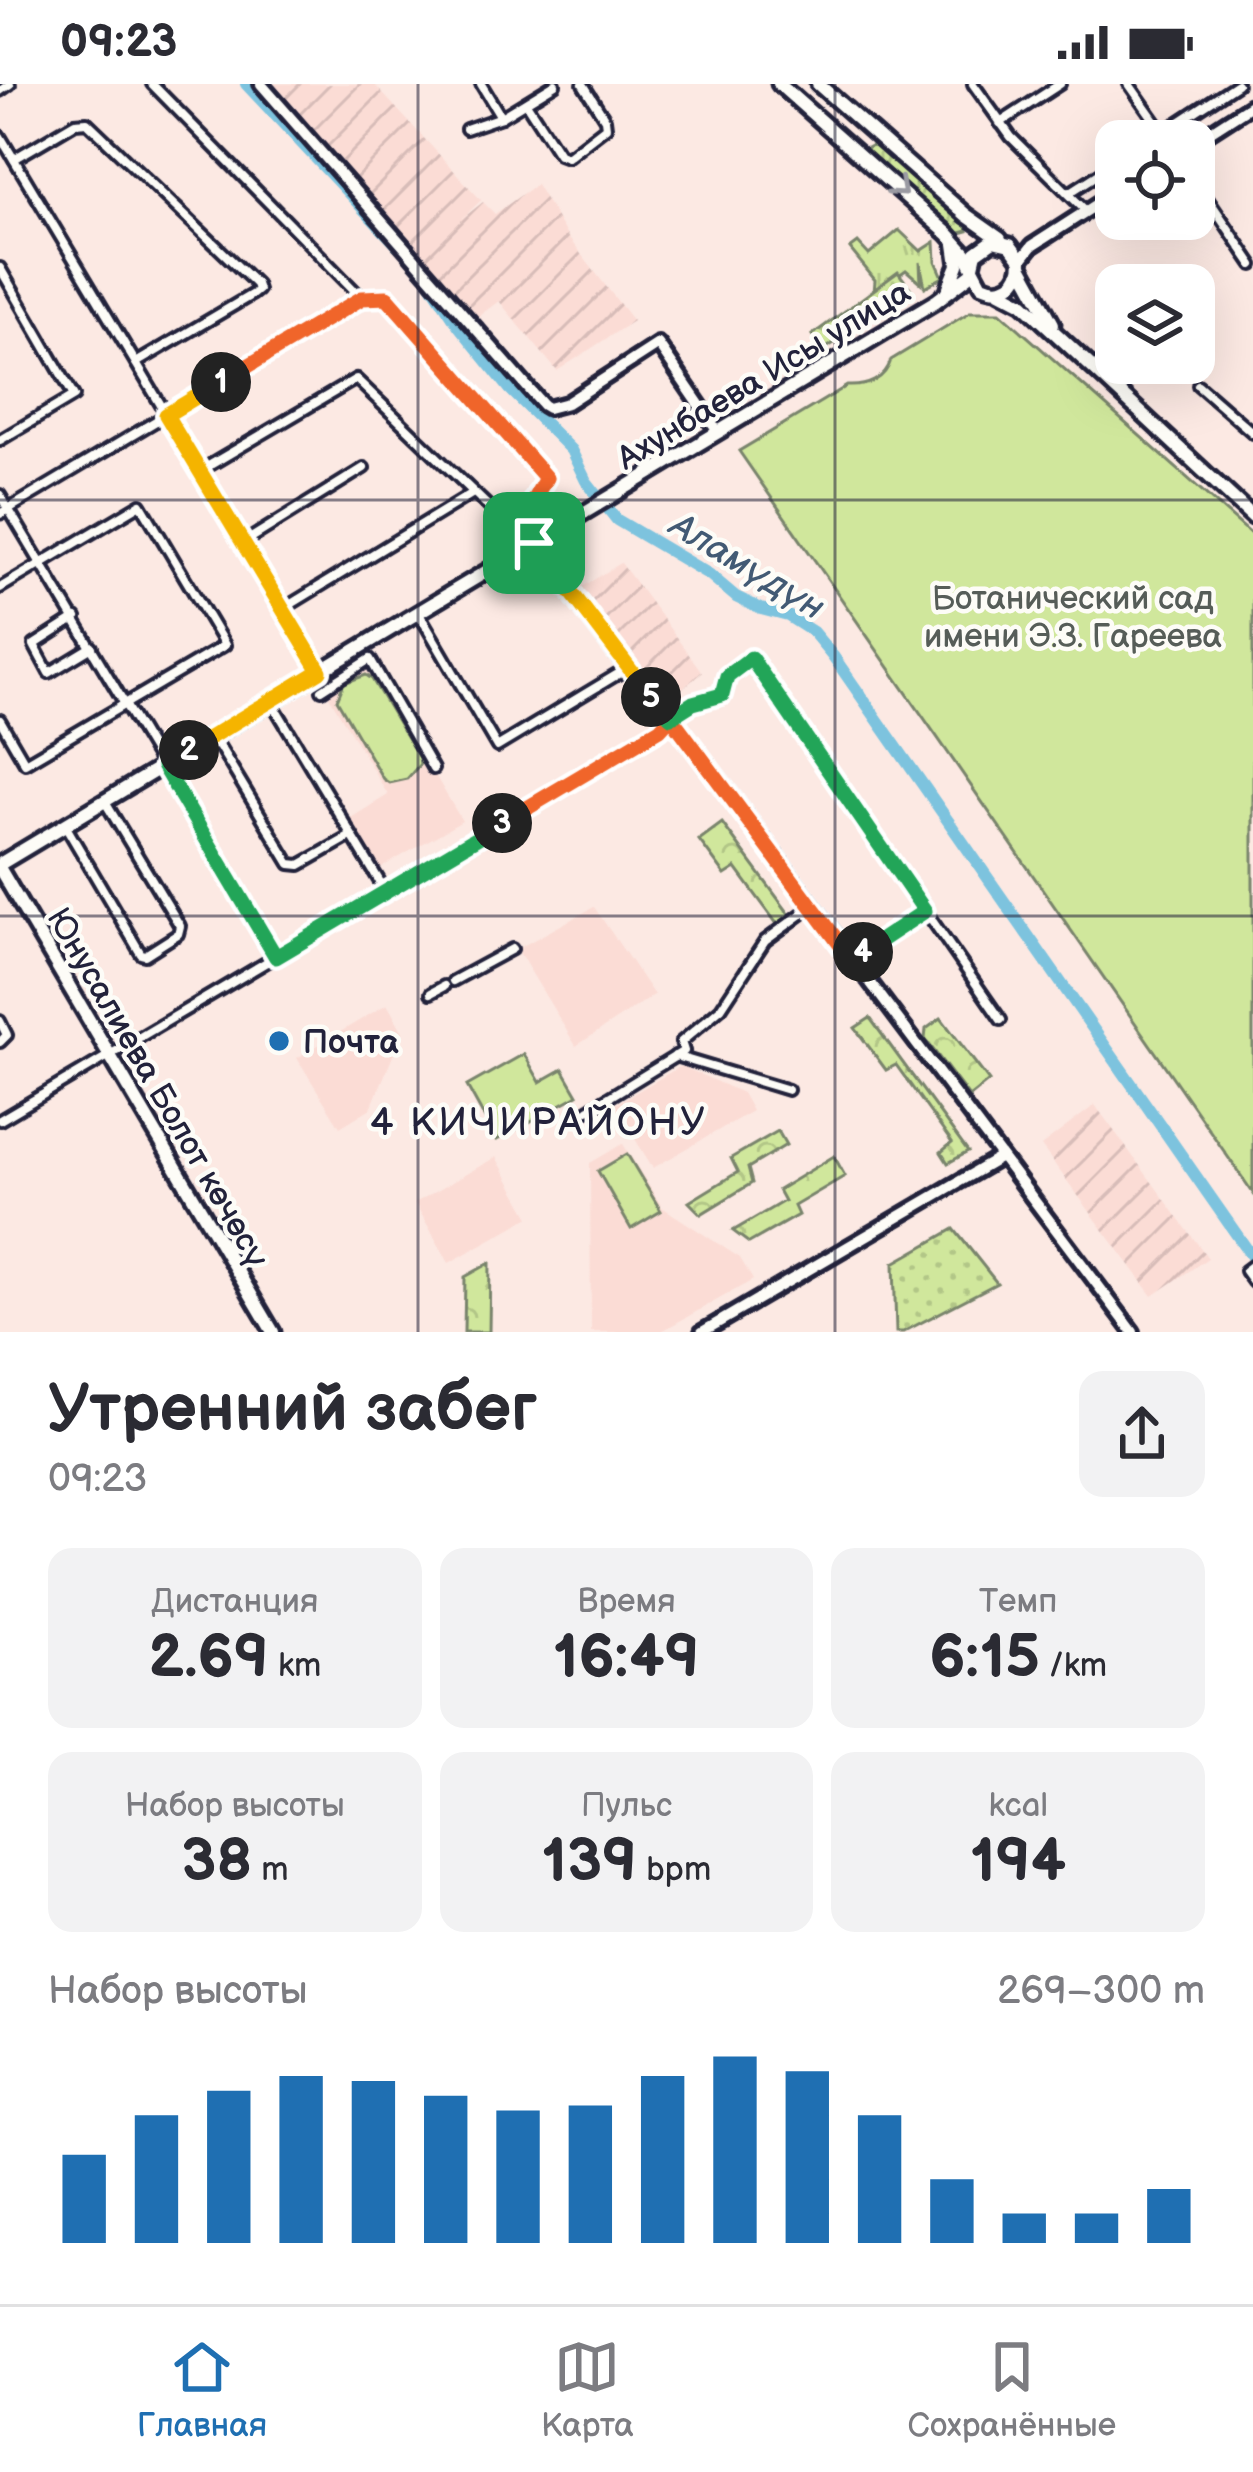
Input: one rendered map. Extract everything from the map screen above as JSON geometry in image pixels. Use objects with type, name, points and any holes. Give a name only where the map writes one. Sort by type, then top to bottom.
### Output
[{"type":"main road","points":[[260,84],[544,405],[567,403],[658,344],[718,433]]},
{"type":"main road","points":[[779,84],[953,239],[992,289],[1023,303],[1253,517]]},
{"type":"main road","points":[[818,84],[967,215],[1008,244],[1064,340]]},
{"type":"main road","points":[[1215,128],[1253,104]]},
{"type":"main road","points":[[858,152],[874,134]]},
{"type":"main road","points":[[992,289],[1015,281],[1021,263],[1040,241],[1095,205]]},
{"type":"main road","points":[[936,301],[954,278],[958,250],[953,239]]},
{"type":"main road","points":[[973,269],[976,253],[986,243],[1040,241]]},
{"type":"main road","name":"Ахунбаева Исы улица","points":[[0,866],[936,301],[973,269]]},
{"type":"main road","name":"Ахунбаева Исы улица","points":[[936,301],[992,289]]},
{"type":"main road","points":[[534,543],[671,717],[1132,1332]]},
{"type":"main road","name":"Юнусалиева Болот көчөсү","points":[[0,866],[273,1332]]},
{"type":"main road","points":[[702,1332],[1000,1157]]},
{"type":"street","points":[[0,91],[10,84]]},
{"type":"street","points":[[152,84],[362,298]]},
{"type":"street","points":[[497,84],[483,88],[501,118]]},
{"type":"street","points":[[466,130],[501,118],[555,84]]},
{"type":"street","points":[[526,103],[559,154],[567,157],[606,128],[583,84]]},
{"type":"street","points":[[974,84],[1000,124],[1086,211]]},
{"type":"street","points":[[1000,124],[1060,84]]},
{"type":"street","points":[[1130,84],[1155,120]]},
{"type":"street","points":[[1189,120],[1237,84]]},
{"type":"street","points":[[14,159],[75,123],[87,122],[256,284],[254,294],[136,363]]},
{"type":"street","points":[[0,136],[320,671]]},
{"type":"street","points":[[1069,193],[1095,176]]},
{"type":"street","points":[[1215,209],[1253,265]]},
{"type":"street","points":[[0,268],[74,396],[0,440]]},
{"type":"street","points":[[4,512],[362,298],[387,297],[546,478],[515,532]]},
{"type":"street","points":[[200,471],[356,380],[515,532],[534,543]]},
{"type":"street","points":[[1198,385],[1253,433]]},
{"type":"street","points":[[243,542],[364,468]]},
{"type":"street","points":[[283,609],[473,493]]},
{"type":"street","points":[[0,495],[4,512],[44,562],[276,957]]},
{"type":"street","points":[[0,588],[141,504],[225,645],[25,763],[0,720]]},
{"type":"street","points":[[418,612],[497,747],[628,668]]},
{"type":"street","points":[[76,618],[34,645],[50,673],[92,647]]},
{"type":"street","points":[[0,1120],[660,729],[693,703],[722,695],[727,676],[751,658],[1001,1020]]},
{"type":"street","points":[[322,690],[370,659],[433,769]]},
{"type":"street","points":[[271,701],[386,892]]},
{"type":"street","points":[[212,736],[290,863],[300,865],[351,836]]},
{"type":"street","points":[[64,825],[145,955],[178,934],[180,926],[105,801]]},
{"type":"street","points":[[588,1110],[684,1051],[681,1042],[721,1008],[765,941],[811,907]]},
{"type":"street","points":[[851,959],[925,911]]},
{"type":"street","points":[[431,993],[512,949]]},
{"type":"street","points":[[0,1021],[7,1035],[0,1042]]},
{"type":"street","points":[[675,1056],[788,1090]]},
{"type":"street","points":[[1250,1268],[1253,1282]]},
{"type":"shaded area","points":[[266,84],[374,84],[481,200],[463,218],[483,202],[495,214],[536,184],[567,236],[633,321],[557,371],[499,301],[476,318]]},
{"type":"shaded area","points":[[621,563],[702,672],[666,703],[582,587]]},
{"type":"shaded area","points":[[369,663],[462,821],[379,869],[349,819],[388,795],[325,689]]},
{"type":"shaded area","points":[[594,907],[654,995],[576,1046],[517,949]]},
{"type":"shaded area","points":[[387,1004],[403,1032],[371,1108],[340,1127],[297,1058]]},
{"type":"shaded area","points":[[681,1066],[742,1093],[752,1111],[653,1168],[614,1105]]},
{"type":"shaded area","points":[[1095,1105],[1208,1258],[1153,1296],[1041,1146]]},
{"type":"shaded area","points":[[623,1144],[662,1207],[740,1258],[753,1280],[660,1332],[591,1332],[590,1163]]},
{"type":"shaded area","points":[[496,1157],[530,1217],[449,1263],[415,1203]]},
{"type":"green space","points":[[876,143],[966,222],[968,231],[956,234],[870,156],[867,148]]},
{"type":"green space","points":[[899,230],[921,251],[935,242],[943,277],[925,287],[920,262],[921,283],[906,270],[874,293],[875,280],[850,249],[858,243],[869,255]]},
{"type":"green space","points":[[898,272],[914,293],[823,350],[812,335]]},
{"type":"green space","name":"Ботанический сад имени Э.З. Гареева","points":[[970,312],[1000,312],[1253,536],[1253,1193],[739,451],[847,386],[874,381],[891,360]]},
{"type":"green space","points":[[366,675],[419,758],[420,764],[407,779],[389,783],[383,779],[337,700],[344,683]]},
{"type":"green space","points":[[722,823],[790,915],[777,924],[736,868],[725,875],[699,840]]},
{"type":"green space","points":[[870,1018],[968,1152],[948,1163],[941,1152],[952,1143],[896,1065],[886,1070],[855,1028]]},
{"type":"green space","points":[[941,1018],[989,1081],[969,1097],[925,1039],[926,1029]]},
{"type":"green space","points":[[524,1054],[540,1082],[563,1069],[578,1095],[497,1140],[467,1086]]},
{"type":"green space","points":[[778,1131],[786,1145],[748,1168],[752,1183],[701,1214],[689,1202],[738,1172],[731,1158]]},
{"type":"green space","points":[[627,1154],[661,1211],[631,1229],[598,1171]]},
{"type":"green space","points":[[834,1156],[845,1176],[794,1206],[798,1215],[749,1243],[733,1231],[784,1201],[778,1190]]},
{"type":"green space","points":[[954,1229],[997,1283],[896,1332],[894,1263]]},
{"type":"green space","points":[[490,1263],[489,1332],[464,1332],[465,1277]]},
{"type":"waterway","name":"Аламүдүн","points":[[246,84],[398,246]]},
{"type":"waterway","name":"Аламүдүн","points":[[428,279],[510,389],[571,450],[586,481],[617,520],[710,575],[736,597],[788,616],[813,632],[1253,1258]]},
{"type":"place","name":"Почта","points":[[279,1041]]},
{"type":"district","name":"4 КИЧИРАЙОНУ","points":[[539,1121]]},
{"type":"route","points":[[534,543],[515,532],[546,478],[387,297],[362,298],[166,415],[320,671],[163,766],[276,957],[660,729],[671,717],[851,959],[925,911],[751,658],[727,676],[722,695],[693,703],[671,717],[534,543]]}]
